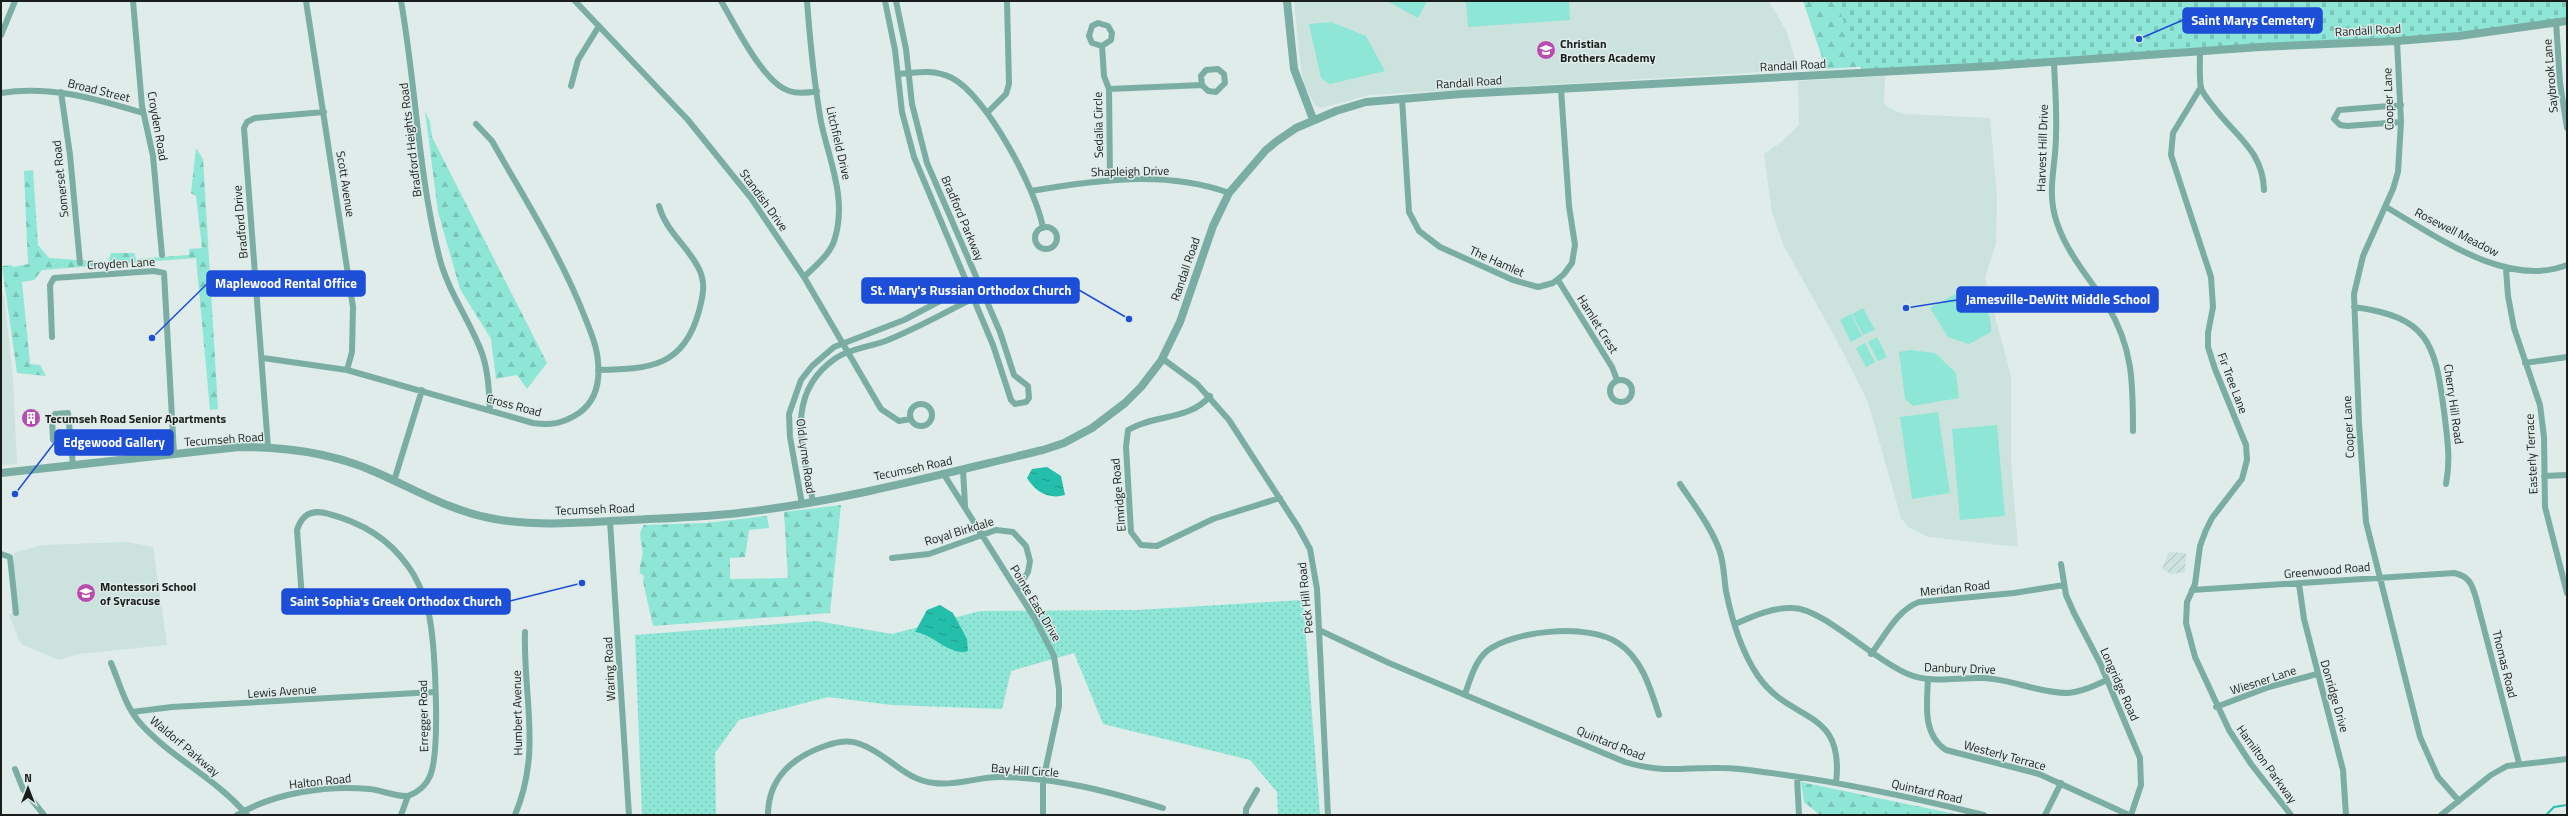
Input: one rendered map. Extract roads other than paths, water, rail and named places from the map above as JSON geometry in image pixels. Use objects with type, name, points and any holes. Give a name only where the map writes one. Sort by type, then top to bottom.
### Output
[{"type":"street","points":[[1,35],[15,1]]},
{"type":"street","name":"Croyden Road","points":[[133,1],[143,113],[153,156],[162,255]]},
{"type":"street","name":"Scott Avenue","points":[[306,1],[353,307],[352,352],[347,370]]},
{"type":"street","name":"Bradford Heights Road","points":[[401,1],[411,59],[423,176],[439,257],[457,303],[483,357],[490,410]]},
{"type":"street","name":"Standish Drive","points":[[575,1],[688,120],[722,160],[751,198],[804,278],[882,409],[899,421],[911,419]]},
{"type":"street","points":[[721,1],[742,39],[777,85],[796,92],[817,91]]},
{"type":"street","name":"Litchfield Drive","points":[[804,278],[829,250],[835,239],[839,219],[839,193],[823,129],[817,91],[807,1]]},
{"type":"street","name":"Bradford Parkway","points":[[885,1],[898,74],[902,112],[914,157],[993,344],[1011,400],[1015,404],[1026,402],[1030,393],[1028,386],[1014,375],[1000,332],[927,163],[912,104],[909,73],[896,1]]},
{"type":"street","points":[[987,113],[1006,94],[1009,84],[1006,1]]},
{"type":"street","points":[[1287,1],[1294,69],[1313,119]]},
{"type":"street","name":"Randall Road","points":[[1163,359],[1180,322],[1213,226],[1229,192],[1266,150],[1296,128],[1313,119],[1366,102],[1402,98],[2054,63],[2200,52],[2397,41],[2459,36],[2567,21]]},
{"type":"street","name":"Saybrook Lane","points":[[2556,22],[2560,83],[2567,128]]},
{"type":"street","points":[[571,86],[578,60],[599,26]]},
{"type":"street","name":"Cooper Lane","points":[[2397,41],[2401,122],[2398,172],[2386,207],[2363,256],[2358,277],[2354,307],[2366,522],[2423,744],[2438,777],[2459,801]]},
{"type":"street","name":"Sedalia Circle","points":[[1102,46],[1104,76],[1110,89],[1110,180]]},
{"type":"street","points":[[2200,52],[2201,87],[2224,122],[2249,146],[2256,156],[2264,177],[2264,190]]},
{"type":"street","name":"Harvest Hill Drive","points":[[2054,63],[2056,137],[2051,172],[2051,196],[2054,214],[2064,241],[2107,307],[2126,346],[2134,386],[2133,431]]},
{"type":"street","points":[[1110,89],[1202,85],[1208,91],[1216,92],[1225,83],[1224,74],[1218,69],[1206,70],[1201,76],[1202,85]]},
{"type":"street","points":[[898,74],[928,72],[953,78],[972,93],[1007,144],[1031,191],[1043,228]]},
{"type":"street","points":[[2560,83],[2567,83]]},
{"type":"street","name":"Fir Tree Lane","points":[[2192,590],[2206,530],[2242,479],[2247,460],[2246,445],[2215,369],[2208,347],[2208,333],[2213,308],[2211,277],[2171,156],[2173,133],[2201,87]]},
{"type":"street","points":[[1558,280],[1572,263],[1575,245],[1569,206],[1561,89]]},
{"type":"street","name":"Broad Street","points":[[1,93],[29,90],[61,92],[96,99],[143,113]]},
{"type":"street","name":"Somerset Road","points":[[61,92],[70,155],[80,263]]},
{"type":"street","name":"The Hamlet","points":[[1402,98],[1409,212],[1419,231],[1440,247],[1526,285],[1545,285],[1558,280]]},
{"type":"street","points":[[2400,104],[2339,110],[2334,119],[2340,125],[2346,126],[2401,122]]},
{"type":"street","name":"Bradford Drive","points":[[268,447],[263,358],[244,128],[247,122],[255,118],[324,112]]},
{"type":"street","name":"Cross Road","points":[[263,358],[347,370],[422,390],[533,423],[561,423],[583,409],[591,401],[596,390],[598,370],[596,351],[591,332],[568,277],[492,141],[476,124]]},
{"type":"street","name":"Shapleigh Drive","points":[[1031,191],[1110,180],[1170,180],[1206,184],[1229,192]]},
{"type":"street","points":[[598,370],[648,366],[665,362],[687,343],[697,318],[704,295],[700,271],[663,220],[659,206]]},
{"type":"street","name":"Rosewell Meadow","points":[[2386,207],[2469,253],[2506,269],[2534,271],[2567,265]]},
{"type":"street","name":"Easterly Terrace","points":[[2506,269],[2508,296],[2514,328],[2540,405],[2547,519],[2567,593]]},
{"type":"street","name":"Croyden Lane","points":[[52,337],[50,285],[54,278],[154,271],[164,273],[174,454]]},
{"type":"street","name":"Hamlet Crest","points":[[1558,280],[1612,367],[1617,380]]},
{"type":"street","name":"Old Lyme Road","points":[[802,504],[790,438],[789,414],[793,399],[801,380],[812,366],[842,343],[874,333],[904,320],[978,281]]},
{"type":"street","name":"Old Lyme Road","points":[[813,502],[802,448],[801,410],[810,386],[823,370],[848,352],[888,340],[983,293]]},
{"type":"street","name":"Cherry Hill Road","points":[[2354,307],[2379,310],[2401,317],[2414,327],[2430,346],[2439,372],[2448,447],[2450,466],[2446,484]]},
{"type":"street","points":[[2525,363],[2567,357]]},
{"type":"street","name":"Peck Hill Road","points":[[1163,359],[1181,370],[1210,396],[1229,420],[1280,498],[1310,549],[1315,569],[1320,630],[1328,815]]},
{"type":"street","name":"Tecumseh Road","points":[[1,473],[239,447],[268,447],[306,451],[342,460],[394,481],[440,504],[494,519],[547,523],[708,516],[813,502],[963,469],[1043,450],[1064,443],[1092,428],[1125,404],[1163,359]]},
{"type":"street","points":[[394,481],[422,390]]},
{"type":"street","name":"Elmridge Road","points":[[1210,396],[1203,405],[1192,411],[1128,430],[1126,447],[1131,532],[1133,538],[1141,545],[1157,546],[1213,519],[1280,498]]},
{"type":"street","points":[[70,438],[53,440],[52,418],[55,414],[68,413],[70,438],[72,465]]},
{"type":"street","name":"Pointe East Drive","points":[[963,469],[965,506]]},
{"type":"street","name":"Pointe East Drive","points":[[943,473],[965,506],[981,535],[1017,590],[1047,640],[1057,668],[1059,706],[1044,781],[1043,815]]},
{"type":"street","points":[[2544,476],[2567,475]]},
{"type":"street","points":[[1680,484],[1720,551],[1726,591],[1741,646],[1760,678],[1776,696],[1828,731],[1837,752],[1836,783]]},
{"type":"street","name":"Erregger Road","points":[[408,796],[420,790],[430,778],[437,747],[432,636],[426,603],[409,566],[379,536],[346,519],[325,513],[306,514],[300,520],[296,530],[302,599],[307,608],[426,603]]},
{"type":"street","name":"Waring Road","points":[[610,521],[629,815]]},
{"type":"street","name":"Royal Birkdale","points":[[892,558],[929,554],[1001,529],[1013,532],[1022,540],[1029,552],[1030,562],[1024,581],[1017,590]]},
{"type":"street","points":[[1,554],[10,557],[16,613]]},
{"type":"street","name":"Longridge Road","points":[[2061,564],[2064,585],[2074,613],[2107,680],[2141,765],[2141,785],[2130,815]]},
{"type":"street","name":"Greenwood Road","points":[[2192,590],[2299,584],[2379,577],[2454,573],[2463,575]]},
{"type":"street","name":"Thomas Road","points":[[2463,575],[2469,580],[2476,598],[2519,763]]},
{"type":"street","name":"Donridge Drive","points":[[2299,584],[2304,619],[2317,674],[2343,770],[2346,815]]},
{"type":"street","name":"Meridan Road","points":[[1871,654],[1900,614],[1910,605],[1919,602],[2014,593],[2064,585]]},
{"type":"street","name":"Hamilton Parkway","points":[[2192,590],[2187,602],[2186,623],[2195,657],[2216,706],[2251,764],[2291,815]]},
{"type":"street","name":"Danbury Drive","points":[[1735,624],[1753,616],[1782,608],[1806,610],[1840,630],[1887,665],[1909,675],[1928,679],[1997,679],[2051,692],[2068,693],[2093,686],[2107,680]]},
{"type":"street","name":"Quintard Road","points":[[1320,630],[1389,663],[1625,762],[1647,769],[1669,770],[1721,768],[1797,777],[1836,783],[1984,815]]},
{"type":"street","points":[[1465,694],[1480,659],[1486,652],[1498,645],[1540,634],[1585,631],[1610,638],[1630,653],[1647,682],[1659,715]]},
{"type":"street","name":"Humbert Avenue","points":[[515,815],[524,789],[530,749],[530,703],[525,632]]},
{"type":"street","name":"Waldorf Parkway","points":[[111,663],[132,712],[157,739],[207,778],[246,813]]},
{"type":"street","name":"Wiesner Lane","points":[[2216,706],[2269,687],[2317,674]]},
{"type":"street","name":"Westerly Terrace","points":[[1928,679],[1927,717],[1929,729],[1940,746],[1960,755],[2039,774],[2130,815]]},
{"type":"street","name":"Lewis Avenue","points":[[132,712],[172,707],[434,692]]},
{"type":"street","name":"Bay Hill Circle","points":[[768,815],[771,791],[787,766],[816,749],[836,742],[852,742],[873,749],[903,772],[932,783],[957,784],[1001,777],[1044,781],[1113,793],[1163,808]]},
{"type":"street","points":[[2441,815],[2491,775],[2507,766],[2519,763],[2567,759]]},
{"type":"street","points":[[15,769],[23,789],[44,815]]},
{"type":"street","points":[[1797,777],[1798,815]]},
{"type":"street","points":[[2045,815],[2061,783]]},
{"type":"street","name":"Halton Road","points":[[237,815],[246,813],[261,801],[305,792],[356,789],[408,796]]},
{"type":"street","points":[[1246,815],[1246,809],[1257,790]]},
{"type":"street","points":[[401,815],[408,796]]},
{"type":"water","points":[[1047,467],[1061,476],[1065,495],[1048,495],[1038,490],[1030,483],[1027,478],[1032,469]]},
{"type":"water","points":[[940,605],[953,613],[967,639],[968,651],[955,651],[915,632],[927,610]]},
{"type":"waterway","points":[[2546,815],[2554,807],[2567,805]]},
{"type":"place","name":"Saint Marys Cemetery","points":[[2139,39]]},
{"type":"place","name":"Christian Brothers Academy","points":[[1546,50]]},
{"type":"place","name":"Jamesville-DeWitt Middle School","points":[[1906,308]]},
{"type":"place","name":"St. Mary's Russian Orthodox Church","points":[[1129,319]]},
{"type":"place","name":"Maplewood Rental Office","points":[[152,338]]},
{"type":"place","name":"Tecumseh Road Senior Apartments","points":[[31,418]]},
{"type":"place","name":"Edgewood Gallery","points":[[15,494]]},
{"type":"place","name":"Saint Sophia's Greek Orthodox Church","points":[[582,583]]},
{"type":"place","name":"Montessori School of Syracuse","points":[[86,593]]}]
